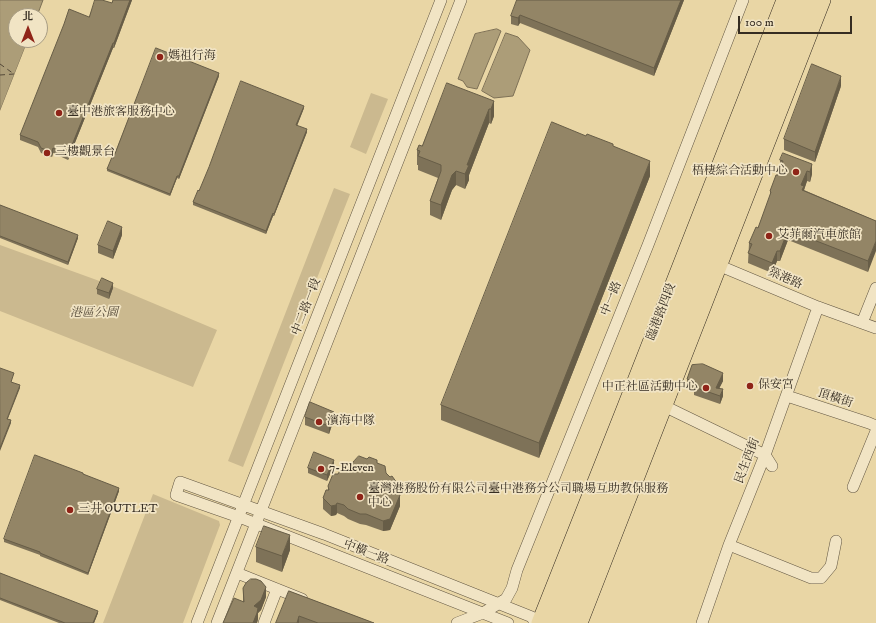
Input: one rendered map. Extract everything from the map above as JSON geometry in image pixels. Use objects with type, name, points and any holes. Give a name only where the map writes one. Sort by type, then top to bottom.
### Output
[{"type":"main road","name":"臨港路四段","points":[[580,623],[664,406],[703,258],[784,0]]},
{"type":"main road","name":"臨港路四段","points":[[566,623],[703,258],[797,0]]},
{"type":"main road","name":"臨港路四段","points":[[552,623],[810,0]]},
{"type":"main road","name":"臨港路四段","points":[[539,623],[622,414],[703,258],[823,0]]},
{"type":"street","name":"中二路一段","points":[[197,623],[441,0]]},
{"type":"street","points":[[218,623],[461,0]]},
{"type":"street","name":"中一路","points":[[457,623],[483,613],[506,599],[512,588],[517,570],[645,252],[743,0]]},
{"type":"street","name":"築港路","points":[[703,258],[818,307],[876,328]]},
{"type":"street","points":[[862,323],[876,288]]},
{"type":"street","name":"民生西街","points":[[702,623],[729,545],[765,455],[818,307]]},
{"type":"street","name":"頂橫街","points":[[786,396],[876,426]]},
{"type":"street","points":[[664,406],[765,455],[772,466]]},
{"type":"street","points":[[853,487],[876,431]]},
{"type":"street","name":"中橫一路","points":[[508,623],[239,517],[176,495],[180,482],[324,534],[532,617],[535,623]]},
{"type":"street","points":[[729,545],[811,578],[821,578],[831,566],[836,542]]},
{"type":"street","points":[[237,573],[314,603]]},
{"type":"street","points":[[264,623],[277,589]]},
{"type":"green space","points":[[371,93],[388,99],[366,154],[350,147]]},
{"type":"green space","points":[[334,188],[350,194],[243,467],[228,461]]},
{"type":"green space","name":"港區公園","points":[[0,245],[105,283],[217,330],[193,387],[0,311]]},
{"type":"green space","points":[[153,494],[219,521],[220,525],[183,623],[103,623]]},
{"type":"shaded area","points":[[0,0],[43,0],[40,8],[8,8],[8,48],[25,48],[0,111]]},
{"type":"shaded area","points":[[497,29],[501,31],[477,89],[467,87],[463,81],[458,79],[475,34]]},
{"type":"shaded area","points":[[506,33],[518,37],[530,50],[513,96],[494,98],[482,91]]},
{"type":"pier","points":[[25,48],[26,48],[0,113]]},
{"type":"building","name":"臺中港旅客服務中心","points":[[95,0],[102,0],[112,3],[113,0],[130,0],[68,155],[53,148],[52,152],[41,148],[38,142],[20,135],[69,9],[89,17]]},
{"type":"building","points":[[517,0],[681,0],[654,68],[520,15],[518,18],[511,16]]},
{"type":"building","points":[[156,48],[219,73],[179,176],[177,176],[170,194],[107,169],[112,157],[113,158]]},
{"type":"building","points":[[812,64],[841,76],[815,152],[784,139]]},
{"type":"building","points":[[241,81],[304,106],[296,125],[307,129],[266,231],[193,202],[209,167]]},
{"type":"building","points":[[447,83],[494,101],[491,109],[489,109],[467,165],[469,165],[465,174],[456,171],[452,175],[441,205],[430,201],[441,171],[441,165],[418,156],[420,151],[417,150],[419,145],[422,146]]},
{"type":"building","points":[[552,122],[586,136],[587,134],[613,144],[613,146],[650,161],[539,443],[441,405]]},
{"type":"building","points":[[783,153],[812,164],[810,172],[807,171],[801,185],[804,186],[802,190],[876,221],[876,241],[868,261],[788,230],[780,251],[777,251],[772,263],[748,253],[752,244],[749,243],[756,227],[758,228],[771,192],[770,191],[783,161],[780,160]]},
{"type":"building","points":[[0,205],[78,235],[68,262],[0,236]]},
{"type":"building","points":[[108,221],[122,227],[113,251],[98,245]]},
{"type":"building","points":[[102,278],[113,283],[109,293],[97,289]]},
{"type":"building","points":[[703,364],[723,373],[716,388],[723,389],[720,396],[694,387],[696,382],[687,379],[692,365]]},
{"type":"building","points":[[0,368],[14,373],[11,382],[20,385],[7,419],[11,420],[0,448]]},
{"type":"building","points":[[310,402],[334,412],[329,426],[305,417]]},
{"type":"building","points":[[314,452],[334,460],[327,475],[308,468]]},
{"type":"building","points":[[35,455],[119,488],[88,573],[40,552],[4,539]]},
{"type":"building","points":[[359,456],[377,460],[377,463],[385,466],[386,473],[390,477],[392,476],[397,483],[396,490],[400,495],[390,519],[383,521],[366,514],[360,514],[348,509],[344,505],[337,503],[336,505],[331,506],[323,498],[326,490],[329,490],[328,486],[333,474],[338,474],[342,467],[350,466]]},
{"type":"building","points":[[264,526],[290,535],[282,556],[256,547]]},
{"type":"building","points":[[0,573],[98,611],[93,623],[65,623],[0,598]]},
{"type":"building","points":[[251,579],[261,581],[266,587],[261,600],[254,606],[258,608],[253,623],[223,623],[234,598],[244,602],[243,588]]},
{"type":"building","points":[[289,591],[374,623],[318,623],[299,616],[297,623],[276,623]]},
{"type":"ferry route","points":[[0,64],[14,74]]},
{"type":"ferry route","points":[[0,75],[14,74]]},
{"type":"place","name":"媽祖行海","points":[[160,57]]},
{"type":"place","name":"臺中港旅客服務中心","points":[[59,113]]},
{"type":"place","name":"三樓觀景台","points":[[47,153]]},
{"type":"place","name":"梧棲綜合活動中心","points":[[796,172]]},
{"type":"place","name":"艾菲爾汽車旅館","points":[[769,236]]},
{"type":"place","name":"保安宮","points":[[750,386]]},
{"type":"place","name":"中正社區活動中心","points":[[706,388]]},
{"type":"place","name":"濱海中隊","points":[[319,422]]},
{"type":"place","name":"7-Eleven","points":[[321,469]]},
{"type":"place","name":"臺灣港務股份有限公司臺中港務分公司職場互助教保服務 中心","points":[[360,497]]},
{"type":"place","name":"三井 OUTLET","points":[[70,510]]}]
